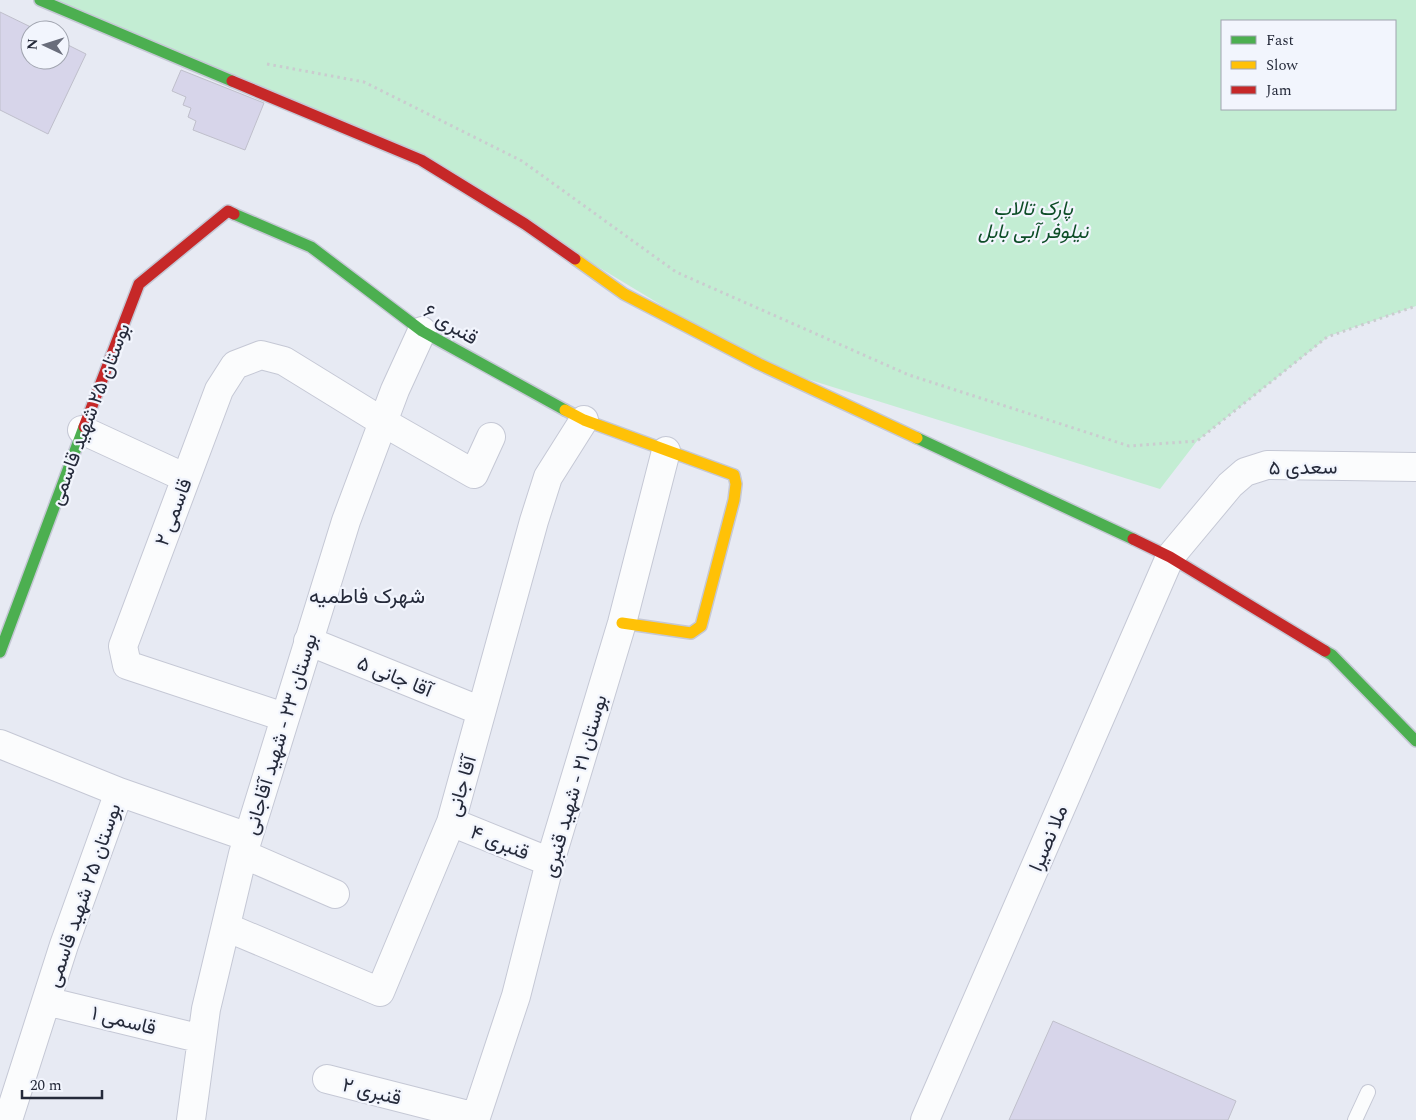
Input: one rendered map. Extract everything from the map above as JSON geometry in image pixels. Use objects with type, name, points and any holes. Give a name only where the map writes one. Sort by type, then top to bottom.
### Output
[{"type":"street","points":[[40,0],[419,160],[525,224],[624,294],[759,364],[1170,557],[1332,655],[1416,740]]},
{"type":"street","name":"قنبری ۶","points":[[228,211],[311,247],[422,331],[584,420],[734,475],[736,484],[734,500],[701,626],[691,633],[622,623]]},
{"type":"street","name":"بوستان ۲۵ شهید قاسمی","points":[[0,652],[82,430],[139,284],[228,211]]},
{"type":"street","name":"بوستان ۲۳ - شهید آقاجانی","points":[[191,1120],[206,1009],[245,845],[346,521],[383,422],[422,331]]},
{"type":"street","name":"قاسمی ۲","points":[[284,717],[127,665],[123,646],[219,390],[235,365],[261,355],[284,361],[383,422],[474,474],[491,437]]},
{"type":"street","name":"آقا جانی","points":[[226,927],[380,992],[451,822],[534,521],[548,477],[584,420]]},
{"type":"street","points":[[82,430],[186,478]]},
{"type":"street","name":"بوستان ۲۱ - شهید قنبری","points":[[475,1119],[516,996],[550,862],[622,623],[666,451]]},
{"type":"street","name":"سعدی ۵","points":[[1170,557],[1230,485],[1246,472],[1267,465],[1416,467]]},
{"type":"street","name":"ملا نصیرا","points":[[926,1120],[1170,557]]},
{"type":"street","name":"آقا جانی ۵","points":[[308,641],[482,711]]},
{"type":"street","name":"بوستان ۲۵ شهید قاسمی","points":[[0,744],[119,792],[46,1001],[8,1120]]},
{"type":"street","points":[[119,792],[245,845],[335,894]]},
{"type":"street","name":"قنبری ۴","points":[[451,822],[550,862]]},
{"type":"street","name":"قاسمی ۱","points":[[46,1001],[202,1039]]},
{"type":"street","name":"قنبری ۲","points":[[327,1079],[475,1119]]},
{"type":"lane","points":[[1356,1120],[1368,1092]]},
{"type":"path","points":[[257,62],[364,82],[522,161],[676,272],[908,376],[1129,446],[1197,441],[1327,337],[1416,306]]},
{"type":"green space","name":"پارک تالاب نیلوفر آبی بابل","points":[[41,0],[1416,0],[1416,306],[1329,336],[1197,441],[1160,489],[759,364],[421,160]]},
{"type":"building","points":[[0,12],[20,22],[20,70],[70,70],[70,46],[86,54],[48,134],[0,110]]},
{"type":"building","points":[[181,70],[264,103],[245,150],[193,130],[196,121],[188,117],[191,108],[183,105],[186,97],[172,91]]},
{"type":"building","points":[[1053,1021],[1236,1101],[1228,1120],[1009,1120]]},
{"type":"traffic: fast","points":[[40,0],[232,81]]},
{"type":"traffic: fast","points":[[234,214],[311,247],[422,331],[565,410]]},
{"type":"traffic: fast","points":[[0,652],[84,427]]},
{"type":"traffic: fast","points":[[917,438],[1133,539]]},
{"type":"traffic: fast","points":[[1325,651],[1332,655],[1416,741]]},
{"type":"traffic: slow","points":[[575,259],[624,294],[759,364],[917,438]]},
{"type":"traffic: slow","points":[[565,410],[584,420],[734,475],[736,484],[734,500],[701,626],[691,633],[622,623]]},
{"type":"traffic: jam","points":[[232,81],[421,160],[525,224],[575,259]]},
{"type":"traffic: jam","points":[[84,427],[139,284],[228,211],[234,214]]},
{"type":"traffic: jam","points":[[1133,539],[1170,557],[1325,651]]},
{"type":"district","name":"شهرک فاطمیه","points":[[367,596]]}]
